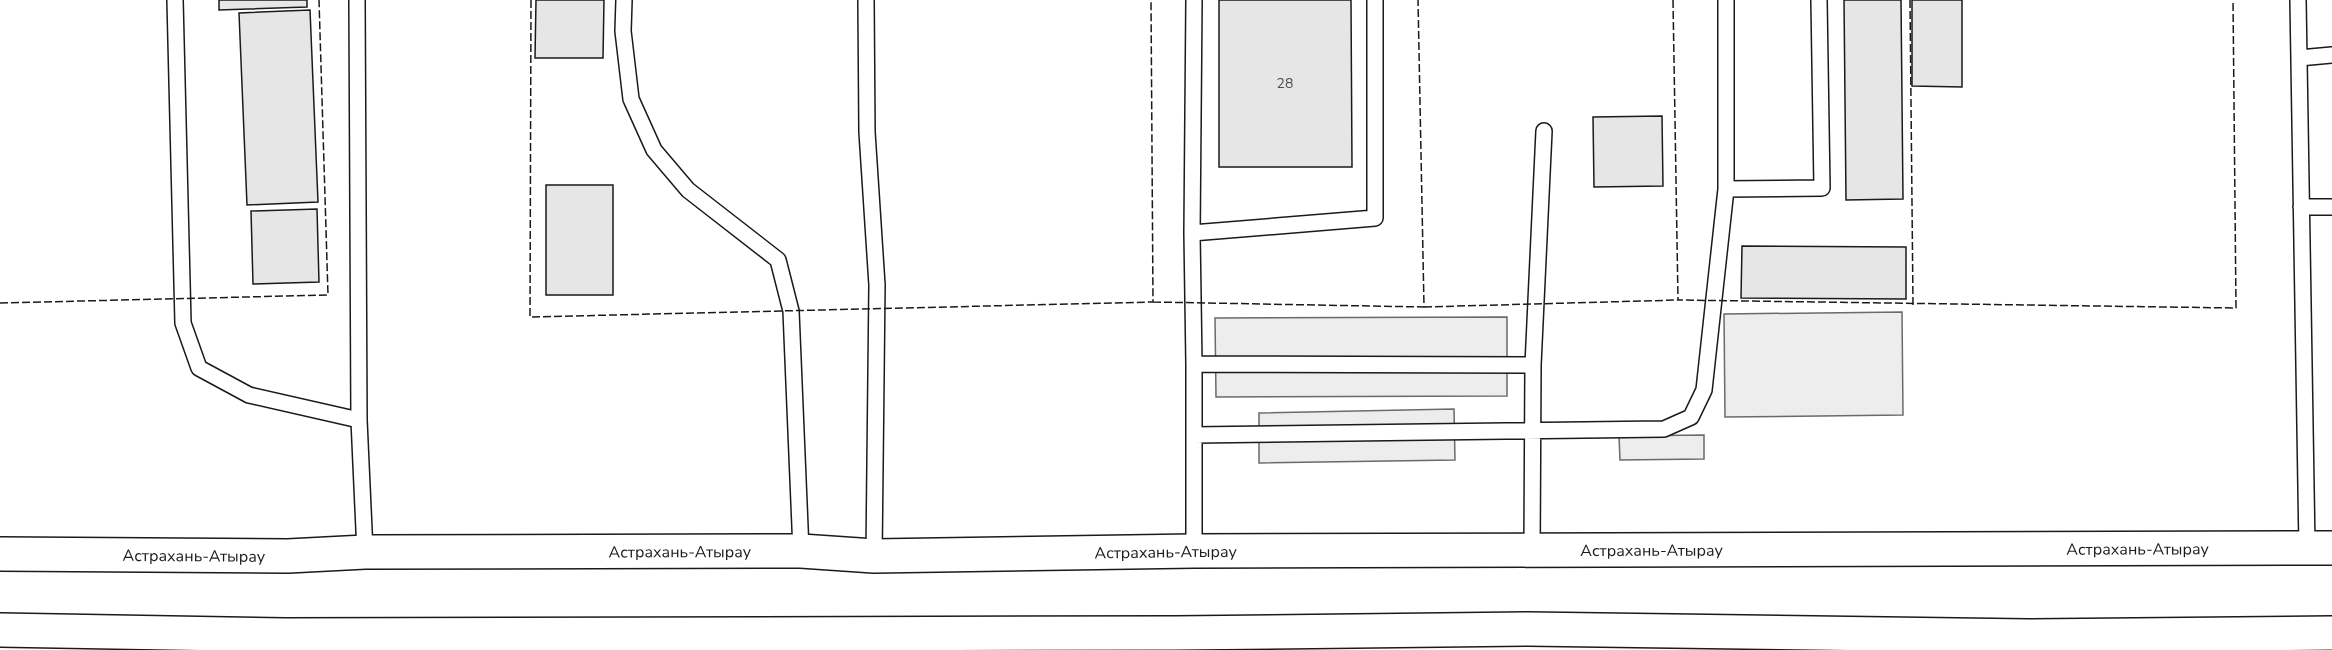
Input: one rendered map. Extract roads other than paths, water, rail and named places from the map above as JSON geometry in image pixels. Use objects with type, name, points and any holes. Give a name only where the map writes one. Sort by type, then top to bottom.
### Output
[{"type":"highway","name":"Астрахань-Атырау","points":[[0,554],[288,556],[365,552],[801,551],[874,556],[1194,551],[2319,548]]},
{"type":"highway","points":[[0,630],[285,643],[1171,641],[1528,629],[2029,643],[2332,633]]},
{"type":"lane","points":[[175,0],[183,323],[199,368],[249,395],[359,420]]},
{"type":"lane","points":[[357,0],[359,420],[365,552]]},
{"type":"lane","points":[[624,0],[623,31],[631,99],[654,150],[688,190],[778,260],[791,311],[801,551]]},
{"type":"lane","points":[[866,0],[867,132],[877,285],[874,556]]},
{"type":"lane","points":[[1194,0],[1192,233],[1194,551]]},
{"type":"lane","points":[[1192,233],[1376,218],[1375,0]]},
{"type":"lane","points":[[1194,435],[1664,429],[1691,417],[1704,390],[1726,189],[1726,0]]},
{"type":"lane","points":[[1726,189],[1822,188],[1819,0]]},
{"type":"lane","points":[[2298,0],[2301,207],[2319,548]]},
{"type":"lane","points":[[2299,58],[2332,55]]},
{"type":"lane","points":[[1532,550],[1533,365],[1544,131]]},
{"type":"lane","points":[[2301,207],[2332,207]]},
{"type":"lane","points":[[1194,364],[1533,365]]}]
